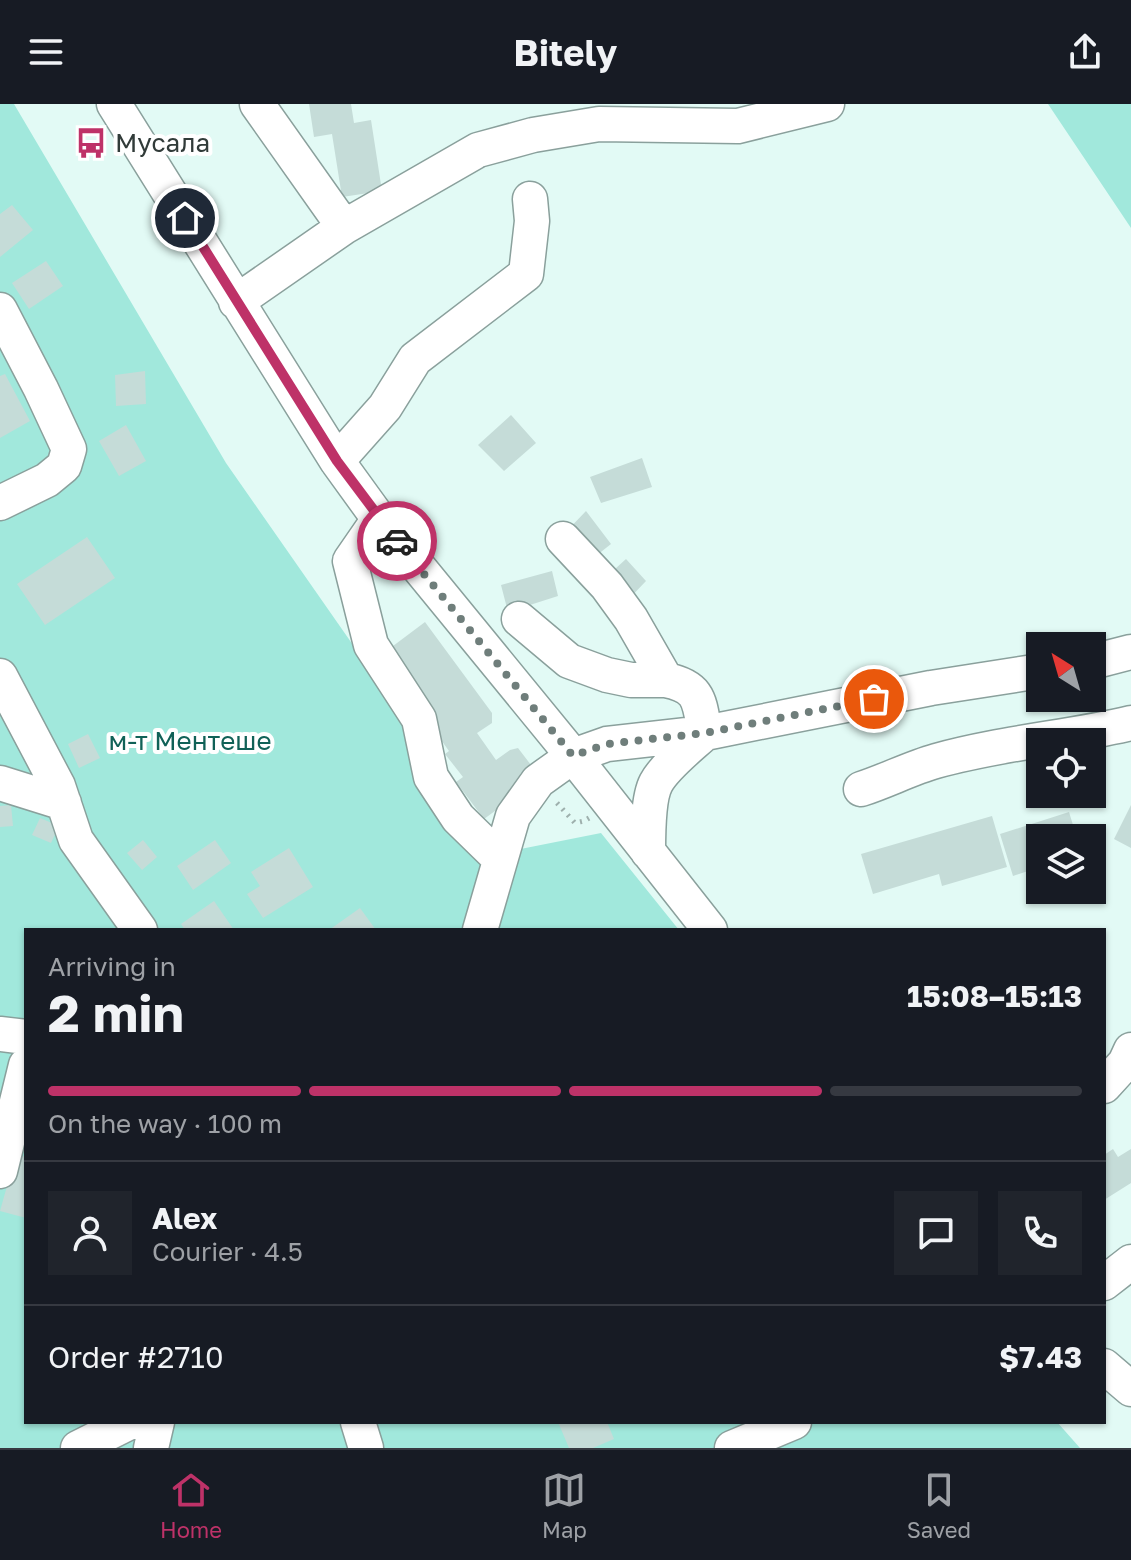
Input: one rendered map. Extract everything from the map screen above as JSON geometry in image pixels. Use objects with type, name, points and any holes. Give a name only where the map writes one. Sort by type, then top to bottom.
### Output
[{"type":"street","points":[[114,104],[337,461],[379,519],[573,756],[708,928]]},
{"type":"street","points":[[257,104],[344,227]]},
{"type":"street","points":[[236,302],[344,227],[478,150],[533,135],[557,118],[599,124],[738,126],[827,104]]},
{"type":"street","points":[[337,461],[385,407],[415,359],[526,274],[532,221],[530,199]]},
{"type":"street","points":[[0,310],[69,449],[64,466],[47,480],[0,503]]},
{"type":"street","points":[[379,519],[350,561],[371,645],[419,719],[431,777],[458,818],[500,859]]},
{"type":"street","points":[[563,539],[607,586],[631,619],[666,680]]},
{"type":"street","points":[[519,619],[569,661],[631,680],[682,683],[698,698],[705,733]]},
{"type":"street","points":[[1106,658],[1131,652]]},
{"type":"street","points":[[481,928],[513,816],[538,781],[573,756],[607,744],[705,733],[931,688],[1026,673]]},
{"type":"street","points":[[0,676],[58,786],[76,840],[139,928]]},
{"type":"street","points":[[861,789],[935,761],[1015,743],[1129,725]]},
{"type":"street","points":[[648,852],[648,820],[655,783],[705,733]]},
{"type":"street","points":[[0,783],[64,803]]},
{"type":"street","points":[[0,1034],[24,1037]]},
{"type":"street","points":[[1106,1084],[1125,1063],[1131,1050]]},
{"type":"street","points":[[0,1171],[24,1073]]},
{"type":"street","points":[[1106,1281],[1131,1262]]},
{"type":"street","points":[[78,1448],[126,1424]]},
{"type":"street","points":[[151,1448],[157,1424]]},
{"type":"street","points":[[359,1424],[366,1448]]},
{"type":"street","points":[[732,1448],[789,1424]]},
{"type":"path","points":[[538,781],[575,823],[584,821],[608,803]]},
{"type":"green space","name":"м-т Ментeше","points":[[0,104],[14,104],[226,463],[420,741],[486,856],[601,833],[677,928],[24,928],[24,1424],[1059,1424],[1080,1448],[0,1448]]},
{"type":"green space","points":[[1048,104],[1131,104],[1131,228]]},
{"type":"building","points":[[309,104],[351,104],[354,123],[371,120],[382,191],[342,197],[332,134],[314,137]]},
{"type":"building","points":[[12,205],[33,230],[0,257],[0,214]]},
{"type":"building","points":[[46,261],[63,286],[29,309],[12,283]]},
{"type":"building","points":[[145,371],[146,404],[116,406],[115,375]]},
{"type":"building","points":[[5,374],[30,421],[0,438],[0,376]]},
{"type":"building","points":[[511,415],[536,443],[504,471],[478,445]]},
{"type":"building","points":[[126,425],[146,461],[119,476],[99,441]]},
{"type":"building","points":[[642,458],[652,487],[601,503],[590,477]]},
{"type":"building","points":[[586,511],[611,544],[587,563],[563,535]]},
{"type":"building","points":[[87,537],[115,578],[45,625],[17,584]]},
{"type":"building","points":[[626,559],[646,581],[626,602],[604,579]]},
{"type":"building","points":[[552,571],[558,596],[508,612],[501,585]]},
{"type":"building","points":[[425,622],[492,713],[492,723],[477,733],[496,760],[518,748],[531,765],[520,774],[529,786],[484,819],[456,782],[463,777],[445,754],[449,751],[436,733],[440,730],[385,652]]},
{"type":"building","points":[[88,734],[100,758],[79,768],[68,744]]},
{"type":"building","points":[[11,805],[13,826],[0,827],[0,806]]},
{"type":"building","points":[[1131,805],[1131,848],[1114,839]]},
{"type":"building","points":[[1069,812],[1073,824],[1031,824]]},
{"type":"building","points":[[992,816],[1007,867],[942,886],[939,874],[873,894],[861,854]]},
{"type":"building","points":[[40,818],[59,826],[51,843],[32,835]]},
{"type":"building","points":[[1026,826],[1026,872],[1013,876],[1000,834]]},
{"type":"building","points":[[143,840],[157,857],[142,870],[127,853]]},
{"type":"building","points":[[215,840],[231,863],[193,890],[177,866]]},
{"type":"building","points":[[289,848],[313,887],[263,918],[247,894],[260,886],[251,872]]},
{"type":"building","points":[[214,901],[233,928],[184,928],[181,924]]},
{"type":"building","points":[[360,908],[375,928],[332,928]]},
{"type":"building","points":[[1113,1149],[1118,1157],[1131,1149],[1131,1183],[1106,1199],[1106,1154]]},
{"type":"building","points":[[16,1154],[24,1156],[24,1217],[0,1211]]},
{"type":"building","points":[[559,1424],[608,1424],[614,1439],[593,1448],[569,1448]]},
{"type":"way so far","points":[[397,541],[573,756],[607,744],[705,733],[874,699]]},
{"type":"place","name":"Мусала","points":[[91,143]]},
{"type":"route","points":[[185,218],[337,461],[397,541]]}]
